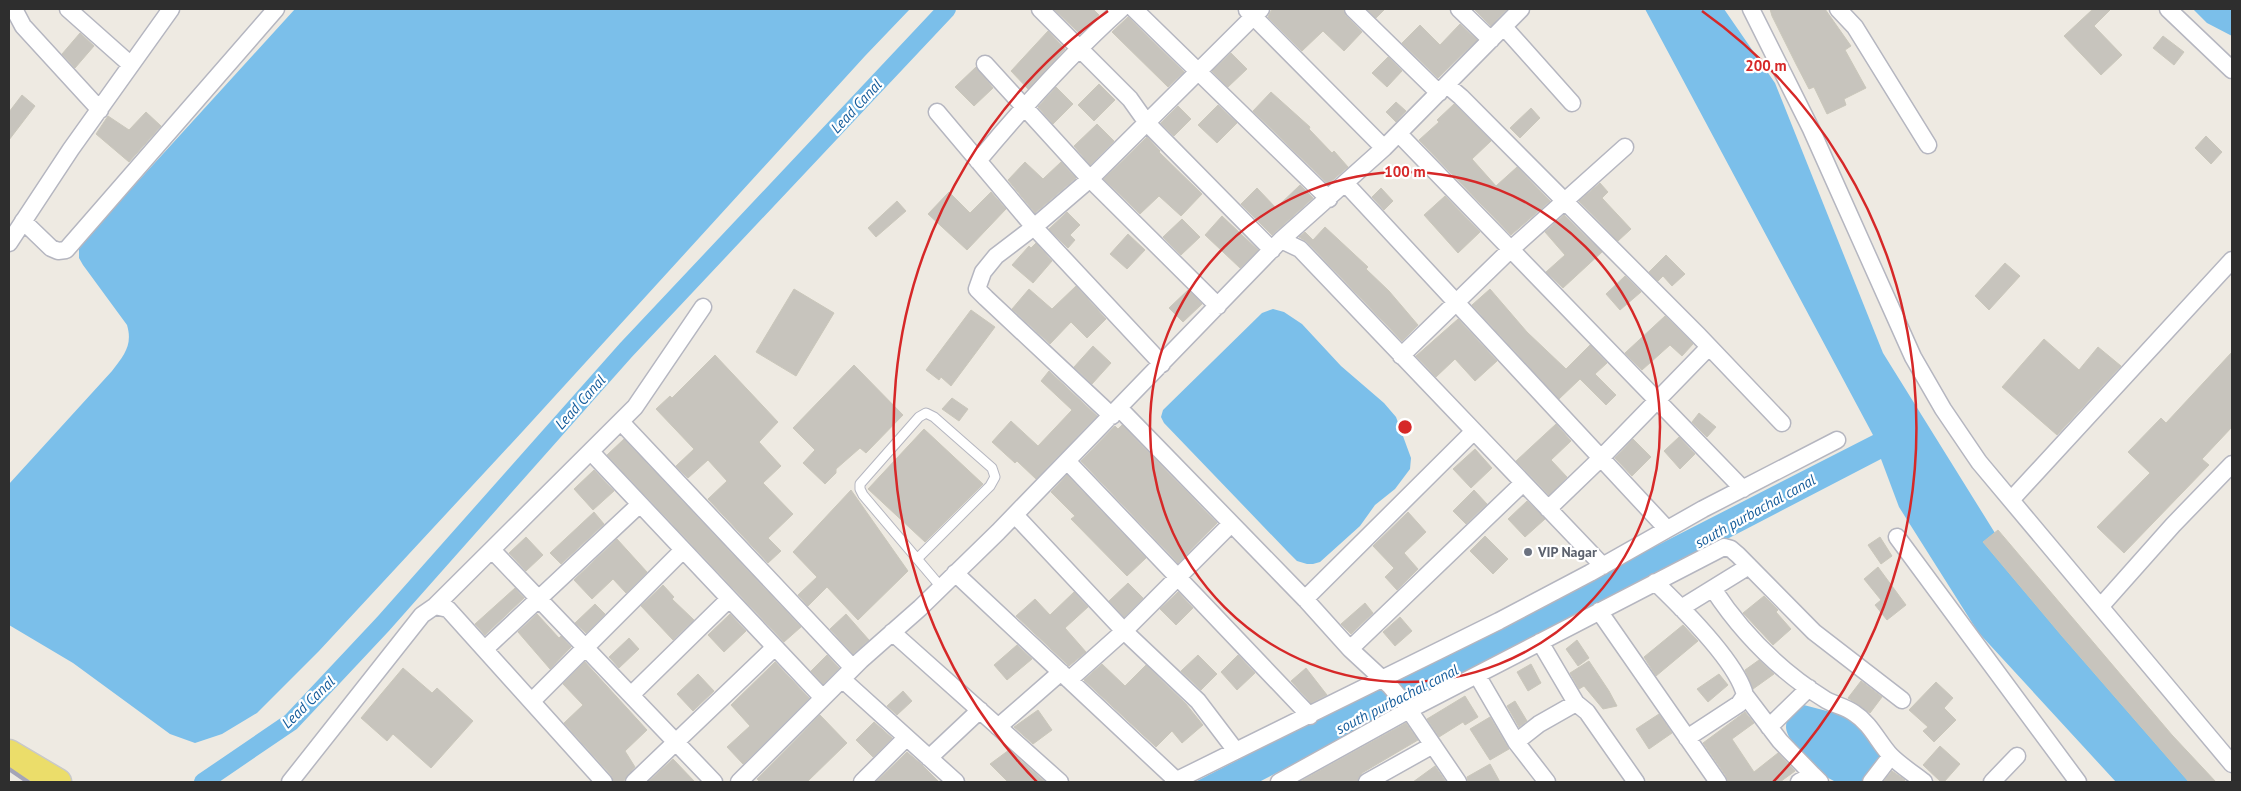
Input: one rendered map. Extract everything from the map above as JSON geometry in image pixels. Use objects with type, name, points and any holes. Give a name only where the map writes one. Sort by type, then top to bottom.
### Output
[{"type":"main road","points":[[9,753],[58,782]]},
{"type":"street","points":[[14,9],[23,26],[100,110]]},
{"type":"street","points":[[68,9],[132,66]]},
{"type":"street","points":[[9,243],[171,9]]},
{"type":"street","points":[[23,221],[51,248],[58,251],[66,250],[276,9]]},
{"type":"street","points":[[1040,9],[1130,99],[1147,123],[1277,245],[1300,250],[1602,566]]},
{"type":"street","points":[[978,161],[1024,106],[1078,48],[1121,9]]},
{"type":"street","points":[[1134,9],[1329,199]]},
{"type":"street","points":[[1353,9],[1443,89],[1461,96],[1782,423]]},
{"type":"street","points":[[1459,9],[1491,40]]},
{"type":"street","points":[[739,782],[847,674],[1015,515],[1277,245],[1399,134],[1521,9]]},
{"type":"street","points":[[1751,9],[1811,129],[1913,357],[1959,432],[1980,462],[2011,500],[2101,606],[2178,702],[2232,764]]},
{"type":"street","points":[[1838,9],[1855,27],[1928,145]]},
{"type":"street","points":[[2168,9],[2232,70]]},
{"type":"street","points":[[1384,148],[1254,11],[1199,72],[1090,179],[1034,227],[996,256],[983,272],[978,288],[1115,412],[1231,524],[1305,599],[1350,649],[1387,682],[1407,707],[1458,782]]},
{"type":"street","points":[[1504,26],[1572,103]]},
{"type":"street","points":[[985,64],[1090,179],[1218,306]]},
{"type":"street","points":[[937,112],[1034,227],[1162,364]]},
{"type":"street","points":[[1399,134],[1742,489]]},
{"type":"street","points":[[1402,356],[1510,250],[1625,147]]},
{"type":"street","points":[[1346,184],[1667,529]]},
{"type":"street","points":[[2011,500],[2232,260]]},
{"type":"street","points":[[290,782],[422,615],[435,606],[621,422],[651,386],[703,307]]},
{"type":"street","points":[[1548,509],[1601,458],[1709,347]]},
{"type":"street","points":[[621,422],[906,738],[956,782]]},
{"type":"street","points":[[1305,599],[1473,432]]},
{"type":"street","points":[[955,573],[1175,781],[1310,716],[1387,682],[1667,529],[1838,440]]},
{"type":"street","points":[[591,452],[823,698]]},
{"type":"street","points":[[1067,461],[1310,716]]},
{"type":"street","points":[[2101,606],[2173,525],[2232,464]]},
{"type":"street","points":[[1350,649],[1522,483]]},
{"type":"street","points":[[484,649],[640,504]]},
{"type":"street","points":[[1015,515],[1124,631],[1198,702],[1236,751]]},
{"type":"street","points":[[998,726],[1124,631],[1231,524]]},
{"type":"street","points":[[1897,537],[2078,782]]},
{"type":"street","points":[[1279,782],[1407,707],[1477,675],[1724,547],[1731,549],[1749,566],[1814,632],[1902,700]]},
{"type":"street","points":[[492,550],[714,782]]},
{"type":"street","points":[[532,702],[683,550]]},
{"type":"street","points":[[1681,608],[1749,566]]},
{"type":"street","points":[[1655,582],[1681,608],[1723,658],[1742,685],[1745,695],[1811,780]]},
{"type":"street","points":[[1713,589],[1725,608],[1752,640],[1809,688],[1828,701],[1854,713],[1873,730],[1891,756],[1924,782]]},
{"type":"street","points":[[631,695],[728,599]]},
{"type":"street","points":[[435,606],[448,609],[604,782]]},
{"type":"street","points":[[1599,611],[1718,782]]},
{"type":"street","points":[[892,632],[1060,782]]},
{"type":"street","points":[[1540,642],[1576,703],[1587,712],[1636,782]]},
{"type":"street","points":[[634,782],[774,648]]},
{"type":"street","points":[[1477,675],[1516,742],[1547,782]]},
{"type":"street","points":[[1769,727],[1809,688]]},
{"type":"street","points":[[1687,738],[1739,704],[1745,695]]},
{"type":"street","points":[[1516,742],[1539,724],[1576,703]]},
{"type":"street","points":[[929,758],[980,710]]},
{"type":"street","points":[[862,782],[906,738]]},
{"type":"street","points":[[1375,780],[1433,746]]},
{"type":"street","points":[[1871,782],[1891,756]]},
{"type":"street","points":[[1992,782],[2017,756]]},
{"type":"lane","points":[[917,559],[990,486],[995,477],[992,468],[934,417],[926,413],[919,417],[860,484],[860,489],[863,496],[917,559],[941,587]]},
{"type":"water","points":[[295,9],[910,9],[319,651],[257,713],[222,734],[195,743],[170,734],[73,663],[9,625],[9,484],[112,371],[124,355],[128,344],[129,332],[127,325],[83,265],[79,258],[79,246]]},
{"type":"water","name":"south purbachal canal","points":[[1645,9],[1724,9],[1775,83],[1883,353],[2036,599],[2209,782],[2116,782],[1978,632],[1899,507],[1881,459],[1259,782],[1195,782],[1873,435]]},
{"type":"water","points":[[2193,9],[2232,9],[2232,36],[2207,23]]},
{"type":"water","points":[[1273,309],[1284,312],[1302,324],[1341,366],[1384,403],[1396,417],[1411,458],[1410,469],[1395,489],[1375,505],[1360,526],[1320,562],[1313,564],[1297,561],[1164,423],[1161,417],[1163,410],[1262,313]]},
{"type":"water","points":[[1800,704],[1842,715],[1858,724],[1886,753],[1869,782],[1846,783],[1834,781],[1821,772],[1797,749],[1787,733],[1786,723],[1792,712]]},
{"type":"building","points":[[1054,9],[1093,9],[1099,15],[1080,34]]},
{"type":"building","points":[[1272,9],[1343,9],[1346,16],[1362,32],[1344,51],[1323,31],[1302,51],[1268,17]]},
{"type":"building","points":[[1367,9],[1385,9],[1376,18]]},
{"type":"building","points":[[1476,9],[1507,9],[1491,26]]},
{"type":"building","points":[[1770,9],[1825,9],[1851,46],[1845,50],[1866,88],[1844,99],[1846,105],[1827,114],[1814,87],[1809,89]]},
{"type":"building","points":[[2093,9],[2111,9],[2094,26],[2122,55],[2101,75],[2064,36]]},
{"type":"building","points":[[1128,17],[1184,72],[1168,87],[1112,32]]},
{"type":"building","points":[[1460,24],[1477,40],[1438,78],[1402,43],[1420,25],[1440,45]]},
{"type":"building","points":[[1048,31],[1065,49],[1028,89],[1011,71]]},
{"type":"building","points":[[80,33],[94,46],[75,68],[62,54]]},
{"type":"building","points":[[2163,36],[2184,52],[2174,65],[2153,48]]},
{"type":"building","points":[[1231,53],[1247,69],[1228,87],[1212,71]]},
{"type":"building","points":[[1388,57],[1402,71],[1387,87],[1372,73]]},
{"type":"building","points":[[976,67],[993,88],[974,106],[955,87]]},
{"type":"building","points":[[1099,84],[1115,100],[1094,121],[1078,105]]},
{"type":"building","points":[[1056,87],[1073,104],[1053,124],[1038,107]]},
{"type":"building","points":[[1271,92],[1310,127],[1309,129],[1332,153],[1334,151],[1348,167],[1328,184],[1253,111]]},
{"type":"building","points":[[22,95],[35,106],[9,140],[9,112]]},
{"type":"building","points":[[1396,102],[1406,111],[1396,122],[1386,112]]},
{"type":"building","points":[[1454,104],[1491,141],[1472,159],[1496,186],[1517,167],[1550,201],[1511,235],[1419,140],[1439,122],[1437,120]]},
{"type":"building","points":[[1218,105],[1237,123],[1217,143],[1198,125]]},
{"type":"building","points":[[1178,106],[1191,119],[1174,136],[1161,123]]},
{"type":"building","points":[[1531,108],[1540,118],[1520,138],[1510,128]]},
{"type":"building","points":[[146,112],[161,126],[129,162],[96,134],[108,116],[129,130]]},
{"type":"building","points":[[1097,124],[1114,141],[1090,165],[1074,146]]},
{"type":"building","points":[[2206,136],[2222,152],[2211,164],[2195,148]]},
{"type":"building","points":[[1147,137],[1159,152],[1202,194],[1181,216],[1159,196],[1140,214],[1104,179]]},
{"type":"building","points":[[1025,162],[1043,179],[1061,162],[1076,178],[1035,213],[1008,180]]},
{"type":"building","points":[[1600,183],[1608,192],[1602,198],[1631,229],[1618,241],[1579,201]]},
{"type":"building","points":[[1300,185],[1313,198],[1272,235],[1241,204],[1257,188],[1276,208]]},
{"type":"building","points":[[1381,188],[1393,201],[1384,210],[1372,197]]},
{"type":"building","points":[[949,192],[970,213],[991,192],[1006,209],[967,250],[928,214]]},
{"type":"building","points":[[1445,196],[1480,232],[1458,253],[1424,215]]},
{"type":"building","points":[[897,201],[906,211],[876,237],[868,228]]},
{"type":"building","points":[[1067,212],[1080,225],[1070,235],[1075,240],[1068,248],[1049,229]]},
{"type":"building","points":[[1564,215],[1602,252],[1563,288],[1546,272],[1565,255],[1545,232]]},
{"type":"building","points":[[1222,216],[1258,250],[1240,268],[1205,235]]},
{"type":"building","points":[[1182,219],[1200,237],[1181,255],[1163,237]]},
{"type":"building","points":[[1325,227],[1368,267],[1366,269],[1389,291],[1418,325],[1402,341],[1307,242],[1299,237],[1305,232],[1313,240]]},
{"type":"building","points":[[1128,234],[1145,250],[1127,269],[1110,254]]},
{"type":"building","points":[[1036,243],[1052,261],[1033,283],[1012,265],[1029,246],[1031,248]]},
{"type":"building","points":[[1666,255],[1685,274],[1672,286],[1663,276],[1658,281],[1649,272]]},
{"type":"building","points":[[2005,263],[2020,276],[1989,310],[1975,296]]},
{"type":"building","points":[[1625,276],[1641,292],[1620,310],[1606,294]]},
{"type":"building","points":[[1076,286],[1106,319],[1087,338],[1071,322],[1050,344],[1012,309],[1029,289],[1052,309]]},
{"type":"building","points":[[794,289],[834,313],[796,376],[756,352]]},
{"type":"building","points":[[1490,289],[1527,332],[1566,369],[1590,345],[1607,363],[1595,374],[1616,395],[1606,405],[1580,379],[1559,399],[1472,305]]},
{"type":"building","points":[[1188,290],[1202,304],[1183,322],[1169,308]]},
{"type":"building","points":[[971,310],[995,327],[951,386],[941,377],[939,380],[926,370]]},
{"type":"building","points":[[1665,316],[1693,344],[1682,356],[1670,345],[1642,370],[1625,353]]},
{"type":"building","points":[[1458,319],[1497,361],[1475,381],[1455,359],[1436,377],[1416,356]]},
{"type":"building","points":[[2044,339],[2079,370],[2098,347],[2121,366],[2057,435],[2002,387]]},
{"type":"building","points":[[1093,346],[1111,363],[1092,384],[1074,367]]},
{"type":"building","points":[[2232,352],[2232,427],[2202,459],[2209,465],[2124,553],[2097,527],[2150,473],[2128,452],[2161,418],[2166,423]]},
{"type":"building","points":[[715,355],[778,422],[759,442],[781,466],[763,483],[793,514],[768,538],[781,551],[768,563],[708,499],[727,481],[708,460],[688,478],[676,466],[694,449],[656,409],[670,396],[672,398]]},
{"type":"building","points":[[854,365],[903,415],[866,453],[860,448],[836,469],[836,473],[825,484],[803,463],[815,450],[793,428]]},
{"type":"building","points":[[1049,371],[1097,416],[1036,479],[1017,461],[1015,463],[992,442],[1011,421],[1038,446],[1072,410],[1041,381]]},
{"type":"building","points":[[952,398],[968,409],[959,421],[942,409]]},
{"type":"building","points":[[1699,413],[1716,427],[1707,437],[1692,422]]},
{"type":"building","points":[[1556,424],[1571,441],[1551,460],[1567,477],[1549,495],[1516,461]]},
{"type":"building","points":[[1122,425],[1217,523],[1178,563],[1081,461],[1115,426],[1118,429]]},
{"type":"building","points":[[924,429],[983,484],[925,542],[868,489]]},
{"type":"building","points":[[1679,437],[1695,454],[1680,469],[1664,451]]},
{"type":"building","points":[[624,439],[801,627],[784,642],[607,455]]},
{"type":"building","points":[[1633,439],[1651,457],[1632,476],[1615,458]]},
{"type":"building","points":[[1475,449],[1492,468],[1471,488],[1453,469]]},
{"type":"building","points":[[594,470],[614,491],[593,510],[574,489]]},
{"type":"building","points":[[1067,475],[1146,558],[1127,576],[1071,519],[1075,516],[1051,492]]},
{"type":"building","points":[[851,490],[908,571],[858,620],[827,587],[808,606],[798,595],[817,577],[793,552]]},
{"type":"building","points":[[1474,490],[1487,504],[1466,524],[1453,511]]},
{"type":"building","points":[[1527,501],[1545,519],[1525,537],[1508,519]]},
{"type":"building","points":[[594,512],[604,524],[561,564],[550,553]]},
{"type":"building","points":[[1408,512],[1426,532],[1404,553],[1418,569],[1397,590],[1385,577],[1394,568],[1373,546]]},
{"type":"building","points":[[1998,530],[2172,735],[2216,782],[2189,782],[2062,636],[1983,542]]},
{"type":"building","points":[[1485,536],[1508,559],[1493,574],[1470,551]]},
{"type":"building","points":[[526,537],[543,555],[526,571],[509,553]]},
{"type":"building","points":[[1880,537],[1892,556],[1881,564],[1868,545]]},
{"type":"building","points":[[617,539],[647,572],[626,593],[613,579],[592,599],[574,580]]},
{"type":"building","points":[[1878,567],[1906,605],[1887,620],[1875,605],[1881,600],[1864,579]]},
{"type":"building","points":[[1128,583],[1143,598],[1124,617],[1109,601]]},
{"type":"building","points":[[663,585],[674,597],[672,599],[694,620],[673,640],[641,606]]},
{"type":"building","points":[[515,588],[524,598],[485,635],[475,624]]},
{"type":"building","points":[[1074,592],[1088,607],[1065,628],[1086,652],[1069,666],[1016,616],[1035,599],[1050,615]]},
{"type":"building","points":[[1178,592],[1193,608],[1176,625],[1160,609]]},
{"type":"building","points":[[1764,596],[1778,610],[1776,612],[1791,629],[1773,645],[1743,613]]},
{"type":"building","points":[[1365,603],[1373,613],[1351,634],[1341,624]]},
{"type":"building","points":[[595,604],[605,614],[586,633],[575,623]]},
{"type":"building","points":[[537,614],[559,638],[561,636],[571,647],[550,669],[518,632]]},
{"type":"building","points":[[730,614],[746,631],[724,652],[708,635]]},
{"type":"building","points":[[846,614],[869,640],[853,654],[830,629]]},
{"type":"building","points":[[1400,617],[1412,631],[1395,646],[1383,632]]},
{"type":"building","points":[[1683,625],[1698,641],[1656,676],[1644,657]]},
{"type":"building","points":[[629,638],[639,649],[619,668],[609,657]]},
{"type":"building","points":[[1577,640],[1589,658],[1578,666],[1566,649]]},
{"type":"building","points":[[1017,645],[1032,659],[1007,680],[994,665]]},
{"type":"building","points":[[827,655],[839,668],[823,684],[811,671]]},
{"type":"building","points":[[1198,655],[1217,674],[1201,690],[1181,671]]},
{"type":"building","points":[[1238,655],[1255,673],[1237,690],[1221,672]]},
{"type":"building","points":[[1759,660],[1774,674],[1753,689],[1745,670]]},
{"type":"building","points":[[1589,661],[1617,706],[1603,709],[1584,686],[1579,689],[1570,673]]},
{"type":"building","points":[[585,662],[647,730],[625,751],[635,767],[623,782],[614,782],[611,775],[564,723],[583,705],[563,684]]},
{"type":"building","points":[[775,662],[809,698],[743,764],[727,747],[750,726],[731,705]]},
{"type":"building","points":[[1102,664],[1125,686],[1146,665],[1186,704],[1203,725],[1182,743],[1172,731],[1156,747],[1084,680]]},
{"type":"building","points":[[1531,664],[1541,683],[1528,691],[1517,672]]},
{"type":"building","points":[[403,668],[432,693],[437,688],[473,721],[431,768],[393,734],[387,741],[361,718]]},
{"type":"building","points":[[1306,668],[1327,695],[1311,703],[1291,681]]},
{"type":"building","points":[[698,674],[714,691],[693,711],[677,694]]},
{"type":"building","points":[[1719,674],[1728,685],[1708,702],[1697,689]]},
{"type":"building","points":[[1861,681],[1882,697],[1870,713],[1848,698]]},
{"type":"building","points":[[1936,682],[1953,698],[1944,708],[1956,720],[1934,742],[1923,731],[1928,727],[1909,710]]},
{"type":"building","points":[[903,691],[912,701],[897,715],[887,706]]},
{"type":"building","points":[[1465,696],[1478,717],[1465,725],[1463,722],[1439,737],[1427,719]]},
{"type":"building","points":[[1515,701],[1527,721],[1519,727],[1507,706]]},
{"type":"building","points":[[1038,710],[1052,730],[1033,744],[1014,727]]},
{"type":"building","points":[[1745,712],[1754,723],[1732,739],[1754,772],[1778,753],[1795,771],[1780,782],[1728,782],[1726,776],[1703,743]]},
{"type":"building","points":[[1659,714],[1672,733],[1649,749],[1636,729]]},
{"type":"building","points":[[820,715],[847,743],[807,782],[760,782],[757,779]]},
{"type":"building","points":[[1490,717],[1509,749],[1490,760],[1470,729]]},
{"type":"building","points":[[874,722],[892,738],[873,757],[856,740]]},
{"type":"building","points":[[1406,723],[1418,740],[1362,773],[1357,782],[1299,782]]},
{"type":"building","points":[[1940,746],[1960,764],[1944,782],[1941,782],[1923,765]]},
{"type":"building","points":[[1009,750],[1045,782],[1008,782],[990,764]]},
{"type":"building","points":[[907,752],[920,763],[939,782],[876,782]]},
{"type":"building","points":[[673,759],[695,782],[648,782]]},
{"type":"building","points":[[1490,764],[1500,782],[1468,782],[1467,777]]},
{"type":"building","points":[[1435,766],[1446,782],[1413,782]]},
{"type":"building","points":[[1892,771],[1905,780],[1903,782],[1883,782]]},
{"type":"waterway","name":"Lead Canal","points":[[203,782],[291,722],[383,624],[626,350],[947,9]]},
{"type":"railway","points":[[9,769],[28,782]]},
{"type":"place","name":"VIP Nagar","points":[[1528,552]]}]
